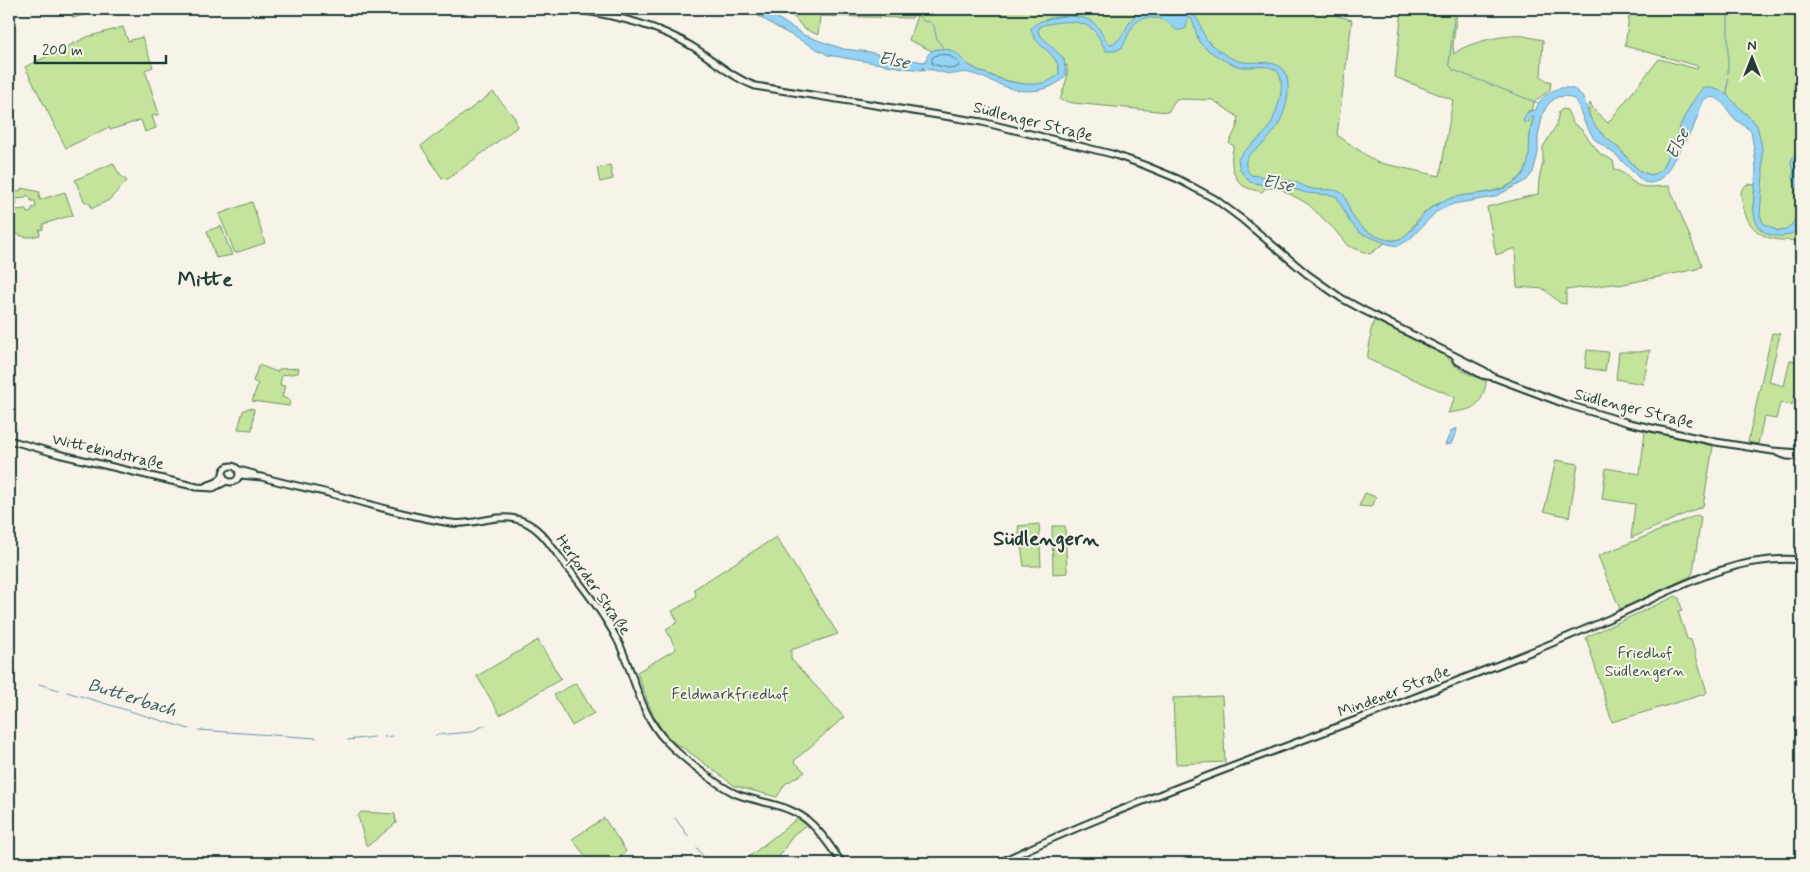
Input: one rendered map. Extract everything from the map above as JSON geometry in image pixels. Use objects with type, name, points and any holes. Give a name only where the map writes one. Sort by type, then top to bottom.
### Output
[{"type":"main road","name":"Südlenger Straße","points":[[575,9],[629,20],[660,31],[693,47],[736,77],[755,86],[982,122],[1112,154],[1144,164],[1191,185],[1215,199],[1307,274],[1341,298],[1485,371],[1493,377],[1591,413],[1716,442],[1801,455]]},
{"type":"main road","name":"Wittekindstraße","points":[[9,440],[58,454],[201,487],[213,488],[225,478]]},
{"type":"main road","points":[[228,466],[234,466],[239,472],[234,482],[225,478],[223,472],[228,466]]},
{"type":"main road","name":"Herforder Straße","points":[[239,472],[332,494],[399,513],[444,522],[463,524],[509,518],[530,524],[544,536],[610,626],[625,655],[646,713],[666,742],[732,792],[784,806],[798,814],[814,826],[842,863]]},
{"type":"main road","name":"Mindener Straße","points":[[999,863],[1058,835],[1191,782],[1530,652],[1703,576],[1728,567],[1754,561],[1801,560]]},
{"type":"green space","points":[[70,9],[94,9],[95,12],[73,18]]},
{"type":"green space","points":[[780,9],[915,9],[912,18],[820,16],[818,35],[803,28],[795,18]]},
{"type":"green space","points":[[919,9],[1314,9],[1352,20],[1337,135],[1376,162],[1440,176],[1453,100],[1395,77],[1402,9],[1458,9],[1453,45],[1454,54],[1468,46],[1497,38],[1524,36],[1543,40],[1541,76],[1547,81],[1551,81],[1550,90],[1535,101],[1531,110],[1527,112],[1529,122],[1530,118],[1534,117],[1530,131],[1529,162],[1526,170],[1516,181],[1505,187],[1448,200],[1435,205],[1419,218],[1405,236],[1396,240],[1389,240],[1370,254],[1348,246],[1334,229],[1308,204],[1279,188],[1265,188],[1262,192],[1242,185],[1232,167],[1232,151],[1234,146],[1229,143],[1237,127],[1238,117],[1213,100],[1176,99],[1168,112],[1073,103],[1060,100],[1067,78],[1067,65],[1054,80],[1046,84],[1025,84],[990,75],[967,64],[950,51],[939,49],[932,51],[909,40]]},
{"type":"green space","points":[[1630,9],[1801,9],[1801,158],[1798,160],[1801,185],[1801,217],[1791,231],[1765,230],[1758,218],[1759,174],[1752,126],[1714,92],[1691,105],[1662,169],[1653,174],[1643,173],[1639,170],[1620,149],[1596,129],[1589,114],[1590,103],[1594,110],[1608,123],[1659,59],[1697,69],[1698,66],[1625,46]]},
{"type":"green space","points":[[123,27],[128,41],[142,37],[153,67],[145,70],[159,114],[152,116],[156,128],[145,132],[141,120],[110,130],[109,127],[66,148],[25,67],[87,37]]},
{"type":"green space","points":[[493,92],[515,118],[517,127],[448,179],[442,178],[421,146]]},
{"type":"green space","points":[[1562,109],[1567,110],[1573,123],[1581,129],[1601,155],[1613,161],[1615,170],[1622,172],[1640,186],[1669,186],[1702,266],[1697,269],[1619,285],[1613,284],[1566,290],[1566,304],[1560,303],[1544,289],[1517,287],[1515,248],[1496,255],[1487,207],[1538,194],[1543,163],[1543,147],[1556,126],[1559,112]]},
{"type":"green space","points":[[113,163],[120,175],[127,181],[109,200],[91,209],[90,204],[84,201],[75,180]]},
{"type":"green space","points":[[610,165],[613,179],[600,182],[597,168]]},
{"type":"green space","points":[[1747,184],[1755,185],[1753,207],[1761,230],[1796,232],[1801,228],[1801,241],[1774,239],[1756,231],[1751,225],[1743,206],[1741,191]]},
{"type":"green space","points":[[21,188],[40,192],[39,200],[65,192],[73,215],[43,224],[43,229],[39,230],[40,235],[26,237],[18,235],[15,233],[15,224],[9,221],[9,194],[21,190]],"holes":[[[28,195],[31,201],[35,201],[36,207],[32,208],[32,212],[27,213],[26,209],[13,210],[12,205],[17,204],[16,199],[26,198]]]},
{"type":"green space","points":[[252,202],[265,243],[235,253],[219,214]]},
{"type":"green space","points":[[221,226],[232,255],[216,258],[207,231]]},
{"type":"green space","points":[[1374,320],[1446,356],[1459,368],[1486,381],[1479,402],[1468,410],[1448,413],[1455,397],[1367,359]]},
{"type":"green space","points":[[1772,333],[1780,334],[1769,382],[1784,386],[1790,360],[1801,362],[1801,395],[1795,394],[1792,405],[1780,403],[1776,419],[1764,417],[1758,444],[1748,442]]},
{"type":"green space","points":[[1587,350],[1608,352],[1605,371],[1585,368]]},
{"type":"green space","points":[[1650,350],[1643,384],[1616,379],[1619,352]]},
{"type":"green space","points":[[259,365],[277,372],[279,369],[299,368],[298,373],[282,375],[280,385],[285,386],[282,397],[290,400],[289,406],[252,401],[258,384],[253,381]]},
{"type":"green space","points":[[248,408],[254,409],[252,430],[238,429],[243,411]]},
{"type":"green space","points":[[1645,431],[1713,446],[1703,506],[1631,538],[1635,504],[1602,499],[1606,468],[1640,474]]},
{"type":"green space","points":[[1556,460],[1578,464],[1569,517],[1544,511]]},
{"type":"green space","points":[[1365,493],[1376,497],[1372,507],[1359,506]]},
{"type":"green space","points":[[1697,515],[1701,517],[1691,576],[1620,609],[1598,556]]},
{"type":"green space","points":[[1039,524],[1041,566],[1024,566],[1018,526]]},
{"type":"green space","points":[[1052,526],[1065,526],[1067,573],[1053,574]]},
{"type":"green space","name":"Feldmarkfriedhof","points":[[776,537],[838,634],[791,650],[791,659],[844,717],[794,761],[805,772],[785,784],[777,797],[735,786],[675,743],[654,716],[637,672],[676,649],[666,629],[678,622],[672,611],[694,599],[696,594],[694,589]]},
{"type":"green space","name":"Friedhof Südlengern","points":[[1676,596],[1679,598],[1682,610],[1678,611],[1687,639],[1691,640],[1707,692],[1612,722],[1586,637]]},
{"type":"green space","points":[[538,640],[561,679],[500,715],[477,676]]},
{"type":"green space","points":[[576,683],[594,713],[572,726],[554,695]]},
{"type":"green space","points":[[1222,696],[1225,762],[1176,764],[1173,698]]},
{"type":"green space","points":[[361,812],[395,814],[396,823],[369,845],[366,845],[358,816]]},
{"type":"green space","points":[[604,818],[626,851],[621,857],[625,863],[591,863],[572,839]]},
{"type":"green space","points":[[798,818],[806,825],[793,835],[775,863],[741,863]]},
{"type":"water","name":"Else","points":[[744,9],[763,9],[804,35],[844,49],[923,62],[926,61],[931,51],[946,49],[953,51],[969,65],[981,72],[1004,80],[1028,84],[1050,80],[1059,74],[1055,60],[1037,41],[1031,28],[1044,20],[1063,16],[1082,18],[1096,25],[1110,44],[1119,39],[1130,21],[1142,12],[1154,11],[1171,15],[1188,11],[1199,22],[1208,41],[1223,53],[1240,62],[1274,64],[1286,74],[1288,93],[1285,109],[1274,131],[1247,158],[1246,165],[1251,175],[1292,181],[1313,189],[1340,192],[1343,194],[1353,217],[1361,226],[1370,233],[1388,240],[1395,240],[1407,234],[1428,210],[1449,199],[1501,189],[1516,181],[1527,166],[1530,131],[1534,117],[1526,123],[1523,121],[1526,114],[1536,110],[1542,99],[1552,91],[1566,88],[1578,92],[1584,101],[1591,119],[1600,131],[1639,170],[1643,173],[1652,174],[1662,169],[1680,127],[1697,96],[1703,88],[1711,88],[1724,92],[1757,125],[1762,147],[1763,175],[1760,215],[1763,223],[1778,231],[1786,230],[1799,213],[1801,205],[1801,228],[1789,235],[1776,236],[1766,233],[1759,227],[1755,219],[1754,210],[1756,165],[1751,131],[1735,119],[1722,103],[1715,98],[1704,99],[1693,128],[1664,176],[1655,182],[1649,183],[1644,182],[1616,155],[1594,139],[1584,121],[1576,100],[1566,96],[1557,97],[1548,104],[1543,113],[1538,136],[1538,153],[1533,172],[1527,180],[1494,197],[1453,204],[1436,212],[1410,239],[1398,246],[1360,233],[1349,221],[1337,197],[1306,193],[1282,185],[1269,186],[1250,182],[1240,170],[1238,159],[1270,126],[1280,96],[1281,80],[1279,73],[1274,69],[1263,66],[1239,66],[1227,62],[1214,54],[1200,43],[1191,18],[1188,18],[1186,28],[1182,30],[1174,29],[1166,21],[1160,19],[1140,19],[1131,29],[1122,48],[1115,51],[1106,51],[1095,32],[1080,23],[1052,23],[1040,26],[1039,34],[1064,59],[1066,75],[1062,80],[1050,87],[1023,91],[1011,89],[963,72],[950,74],[924,70],[923,67],[923,70],[904,68],[828,55]]},
{"type":"water","points":[[1801,153],[1801,205],[1800,194],[1792,177],[1794,171],[1791,164],[1792,158]]},
{"type":"water","points":[[1456,428],[1457,430],[1451,444],[1445,445],[1451,431]]},
{"type":"waterway","points":[[1455,9],[1449,64],[1453,70],[1538,103]]},
{"type":"waterway","points":[[1728,9],[1728,74]]},
{"type":"waterway","points":[[917,14],[923,21],[930,22],[934,26],[937,40],[945,50]]},
{"type":"waterway","points":[[1727,95],[1728,78]]},
{"type":"waterway","name":"Butterbach","points":[[9,678],[14,681]]},
{"type":"waterway","name":"Butterbach","points":[[39,684],[59,690]]},
{"type":"waterway","name":"Butterbach","points":[[67,692],[189,729]]},
{"type":"waterway","name":"Butterbach","points":[[436,735],[471,732],[485,725]]},
{"type":"waterway","name":"Butterbach","points":[[198,730],[316,738]]},
{"type":"waterway","name":"Butterbach","points":[[384,737],[393,736]]},
{"type":"waterway","name":"Butterbach","points":[[348,740],[374,737]]},
{"type":"waterway","name":"Butterbach","points":[[675,818],[689,837]]},
{"type":"waterway","name":"Butterbach","points":[[697,848],[708,863]]},
{"type":"district","name":"Mitte","points":[[205,280]]},
{"type":"district","name":"Südlengern","points":[[1046,539]]}]
